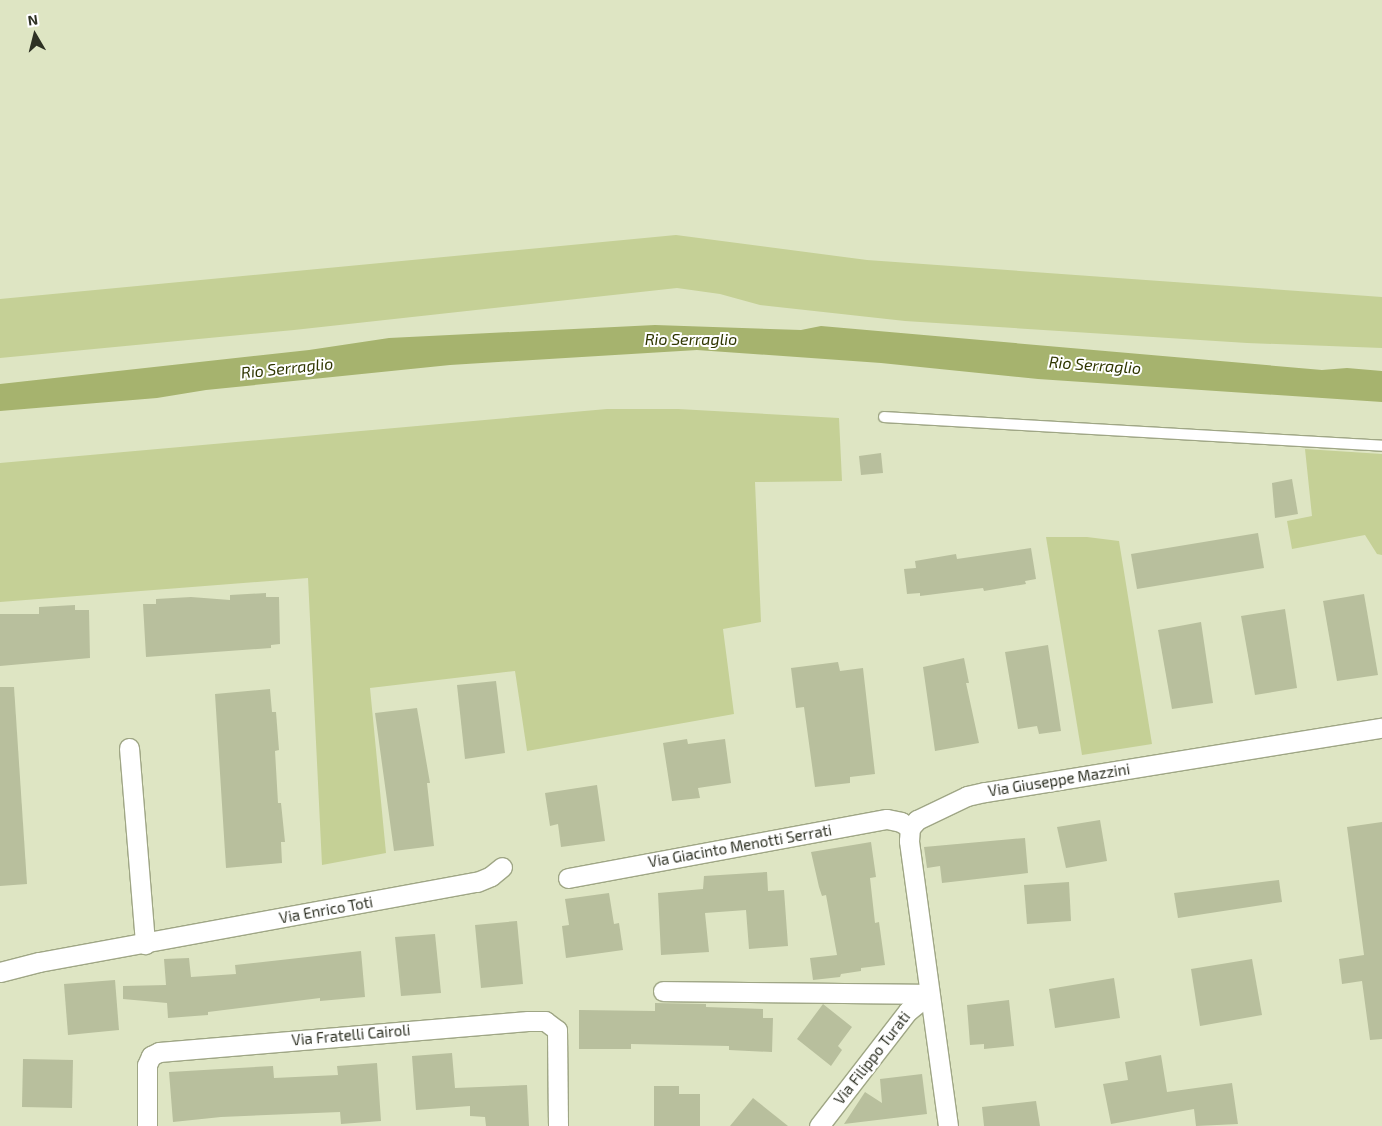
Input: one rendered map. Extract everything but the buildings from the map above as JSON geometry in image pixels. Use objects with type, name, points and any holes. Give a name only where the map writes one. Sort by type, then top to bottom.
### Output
[{"type":"street","name":"Via Giuseppe Mazzini","points":[[910,828],[917,820],[938,808],[967,796],[985,792],[1382,728]]},
{"type":"street","points":[[129,748],[145,944]]},
{"type":"street","name":"Via Giacinto Menotti Serrati","points":[[568,878],[887,819],[901,822],[910,828]]},
{"type":"street","points":[[910,828],[909,841],[948,1126]]},
{"type":"street","name":"Via Enrico Toti","points":[[0,972],[39,962],[477,882],[491,876],[502,867]]},
{"type":"street","points":[[664,991],[929,994]]},
{"type":"street","name":"Via Filippo Turati","points":[[819,1126],[908,1011],[929,994]]},
{"type":"street","name":"Via Fratelli Cairoli","points":[[147,1126],[147,1065],[150,1056],[159,1052],[171,1049],[545,1021],[557,1030],[558,1126]]},
{"type":"lane","points":[[884,417],[1382,446]]},
{"type":"shaded area","points":[[676,235],[867,260],[1382,297],[1382,348],[1247,343],[905,321],[760,305],[720,294],[677,288],[294,330],[0,358],[0,299]]},
{"type":"shaded area","points":[[607,409],[678,409],[839,418],[842,481],[755,482],[761,622],[723,629],[734,714],[527,751],[515,671],[370,688],[386,853],[322,865],[308,578],[0,602],[0,463]]},
{"type":"shaded area","points":[[1305,449],[1382,454],[1382,555],[1377,554],[1365,535],[1292,549],[1287,521],[1312,516]]},
{"type":"shaded area","points":[[1046,537],[1087,537],[1119,541],[1152,744],[1082,755]]},
{"type":"water","name":"Rio Serraglio","points":[[655,325],[801,330],[821,326],[1322,370],[1347,368],[1382,371],[1382,402],[1038,379],[881,363],[697,350],[450,365],[206,390],[157,398],[0,411],[0,384],[309,350],[389,338]]}]
